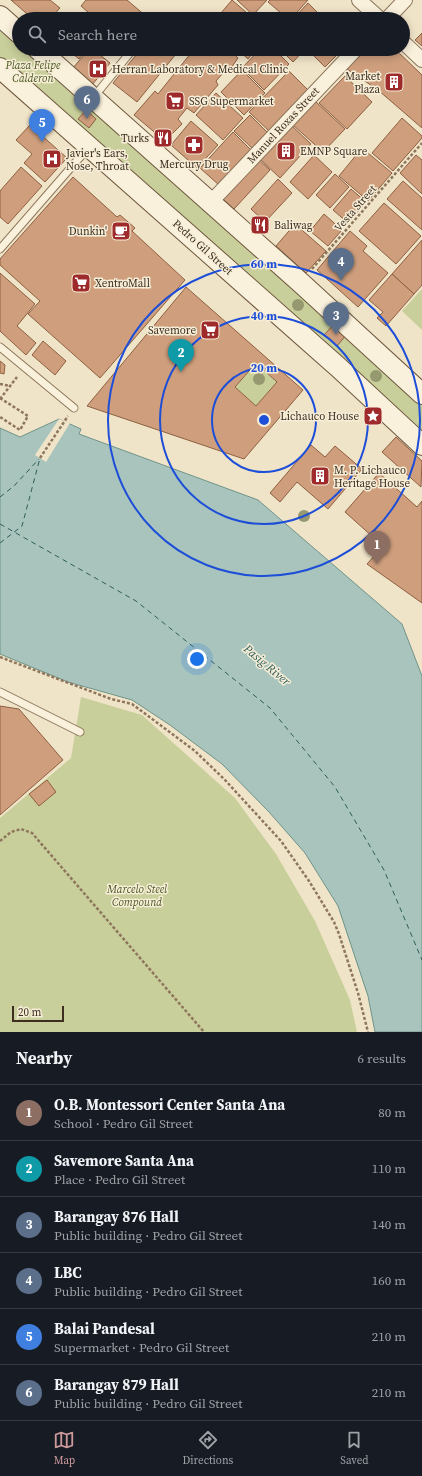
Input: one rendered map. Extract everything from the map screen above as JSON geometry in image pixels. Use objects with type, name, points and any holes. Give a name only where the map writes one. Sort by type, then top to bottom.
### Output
[{"type":"main road","points":[[0,16],[12,27]]},
{"type":"main road","points":[[46,56],[301,283],[422,394]]},
{"type":"main road","name":"Pedro Gil Street","points":[[0,68],[332,362],[422,445]]},
{"type":"street","points":[[359,0],[372,12]]},
{"type":"street","points":[[393,12],[405,0]]},
{"type":"street","points":[[410,49],[422,60]]},
{"type":"street","name":"Manuel Roxas Street","points":[[210,203],[349,56]]},
{"type":"lane","points":[[93,98],[127,56]]},
{"type":"lane","points":[[0,249],[89,146]]},
{"type":"lane","points":[[0,347],[74,408]]},
{"type":"lane","points":[[0,692],[80,732]]},
{"type":"path","name":"Vesta Street","points":[[301,283],[422,143]]},
{"type":"path","points":[[0,384],[10,386],[0,398],[28,416],[20,430],[0,417]]},
{"type":"path","points":[[40,458],[64,421]]},
{"type":"path","points":[[0,658],[111,699],[132,704],[195,751],[225,780],[280,841],[309,881],[334,922],[348,963],[368,1032]]},
{"type":"path","points":[[0,841],[11,832],[21,829],[32,833],[204,1032]]},
{"type":"green space","name":"Plaza Felipe Calderon","points":[[0,26],[12,37],[12,56],[34,56],[242,238],[422,404],[422,436],[0,59]]},
{"type":"green space","points":[[422,289],[422,330],[402,311]]},
{"type":"green space","points":[[256,363],[277,382],[256,406],[235,387]]},
{"type":"green space","name":"Marcelo Steel Compound","points":[[81,697],[142,715],[235,798],[276,854],[315,921],[350,1000],[357,1032],[0,1032],[0,818],[71,758]]},
{"type":"water","name":"Pasig River","points":[[59,419],[81,429],[79,434],[258,500],[402,624],[422,676],[422,1032],[375,1032],[368,996],[338,906],[305,853],[269,812],[222,764],[170,725],[132,700],[68,682],[0,654],[0,428],[20,437]]},
{"type":"pier","points":[[59,419],[70,423],[46,462],[35,455]]},
{"type":"building","points":[[11,0],[50,0],[60,8],[56,12],[25,12]]},
{"type":"building","points":[[86,0],[127,0],[141,12],[88,12],[81,6]]},
{"type":"building","points":[[232,0],[246,12],[222,12]]},
{"type":"building","points":[[237,0],[267,0],[256,12],[250,12]]},
{"type":"building","points":[[270,0],[308,0],[297,12],[280,12],[268,2]]},
{"type":"building","points":[[308,3],[317,12],[300,12]]},
{"type":"building","points":[[422,33],[422,46],[415,40]]},
{"type":"building","points":[[83,56],[101,56],[110,63],[92,85],[73,68]]},
{"type":"building","points":[[135,56],[174,56],[137,102],[113,83]]},
{"type":"building","name":"SSG Supermarket","points":[[189,56],[236,56],[238,58],[227,74],[224,72],[216,81],[218,85],[194,113],[187,108],[178,119],[182,124],[165,141],[134,115],[155,91],[158,94]]},
{"type":"building","points":[[253,56],[281,56],[289,64],[264,90],[242,68]]},
{"type":"building","points":[[287,56],[299,56],[293,62]]},
{"type":"building","points":[[314,56],[336,56],[325,67]]},
{"type":"building","name":"Market Plaza","points":[[360,56],[402,56],[422,75],[422,128],[378,90],[347,69]]},
{"type":"building","points":[[242,70],[265,93],[244,115],[221,92]]},
{"type":"building","points":[[289,71],[310,92],[270,132],[249,112]]},
{"type":"building","points":[[345,76],[372,102],[347,129],[319,103]]},
{"type":"building","points":[[216,93],[243,118],[223,140],[196,115]]},
{"type":"building","points":[[315,101],[345,129],[323,152],[293,125]]},
{"type":"building","points":[[86,110],[96,119],[89,128],[78,119]]},
{"type":"building","points":[[250,115],[269,134],[254,150],[234,131]]},
{"type":"building","points":[[402,118],[422,136],[422,138],[393,171],[372,153]]},
{"type":"building","name":"Mercury Drug","points":[[191,121],[218,145],[197,168],[171,145]]},
{"type":"building","points":[[30,125],[67,158],[45,182],[24,163],[32,154],[16,140]]},
{"type":"building","name":"EMNP Square","points":[[291,125],[311,144],[280,178],[260,159]]},
{"type":"building","points":[[233,132],[252,151],[219,185],[200,168]]},
{"type":"building","points":[[362,148],[392,173],[368,201],[339,176]]},
{"type":"building","points":[[314,155],[332,172],[308,199],[290,182]]},
{"type":"building","points":[[416,155],[422,160],[422,194],[400,173]]},
{"type":"building","points":[[259,160],[270,170],[234,209],[223,199]]},
{"type":"building","points":[[21,167],[42,186],[8,224],[0,217],[0,191]]},
{"type":"building","points":[[335,174],[349,187],[330,208],[316,195]]},
{"type":"building","points":[[73,177],[117,217],[120,215],[135,228],[132,231],[185,280],[100,378],[28,314],[40,301],[0,265],[0,259]]},
{"type":"building","points":[[278,179],[292,193],[265,222],[251,209]]},
{"type":"building","points":[[403,181],[422,198],[422,230],[387,199]]},
{"type":"building","points":[[351,189],[366,202],[348,223],[333,210]]},
{"type":"building","points":[[384,203],[421,236],[396,264],[359,231]]},
{"type":"building","points":[[324,214],[342,230],[328,246],[310,231]]},
{"type":"building","points":[[295,224],[326,251],[306,273],[276,246]]},
{"type":"building","points":[[350,231],[367,246],[363,251],[388,273],[358,307],[317,270]]},
{"type":"building","points":[[422,240],[422,285],[414,294],[392,274]]},
{"type":"building","points":[[0,273],[35,304],[17,326],[36,343],[26,355],[0,331]]},
{"type":"building","points":[[392,274],[414,294],[386,326],[377,318],[383,312],[369,300]]},
{"type":"building","points":[[186,287],[303,390],[244,459],[87,406]],"holes":[[[256,363],[277,382],[256,406],[235,387]]]},
{"type":"building","points":[[335,323],[347,334],[337,346],[324,335]]},
{"type":"building","points":[[43,341],[66,361],[55,375],[32,355]]},
{"type":"building","points":[[0,361],[5,365],[4,374],[0,373]]},
{"type":"building","points":[[396,437],[422,461],[421,487],[382,452]]},
{"type":"building","name":"M. P. Lichauco Heritage House","points":[[311,445],[325,457],[335,446],[362,469],[328,509],[297,482],[280,502],[270,493]]},
{"type":"building","points":[[379,473],[417,507],[422,501],[422,603],[367,564],[383,546],[345,512]]},
{"type":"building","points":[[0,706],[19,709],[63,760],[0,815]]},
{"type":"building","points":[[47,780],[56,792],[39,806],[29,794]]},
{"type":"ferry route","points":[[0,543],[22,526],[40,458]]},
{"type":"ferry route","points":[[0,497],[14,486],[39,459]]},
{"type":"ferry route","points":[[0,524],[136,601],[270,708],[335,787],[384,870],[422,960]]},
{"type":"place","name":"Herran Laboratory & Medical Clinic","points":[[98,69]]},
{"type":"place","name":"Market Plaza","points":[[394,82]]},
{"type":"place","name":"SSG Supermarket","points":[[175,101]]},
{"type":"place","name":"Barangay 879 Hall","points":[[87,119]]},
{"type":"place","name":"Turks","points":[[163,138]]},
{"type":"place","name":"Balai Pandesal","points":[[42,142]]},
{"type":"place","name":"Mercury Drug","points":[[194,145]]},
{"type":"place","name":"EMNP Square","points":[[286,151]]},
{"type":"place","name":"Javier's Ears, Nose, Throat","points":[[52,159]]},
{"type":"place","name":"Baliwag","points":[[260,225]]},
{"type":"place","name":"Dunkin'","points":[[121,231]]},
{"type":"place","name":"LBC","points":[[341,281]]},
{"type":"place","name":"XentroMall","points":[[81,283]]},
{"type":"place","name":"Savemore","points":[[210,330]]},
{"type":"place","name":"Barangay 876 Hall","points":[[336,335]]},
{"type":"place","name":"Savemore Santa Ana","points":[[181,372]]},
{"type":"place","name":"Lichauco House","points":[[373,416]]},
{"type":"place","name":"M. P. Lichauco Heritage House","points":[[320,476]]},
{"type":"place","name":"O.B. Montessori Center Santa Ana","points":[[377,564]]}]
